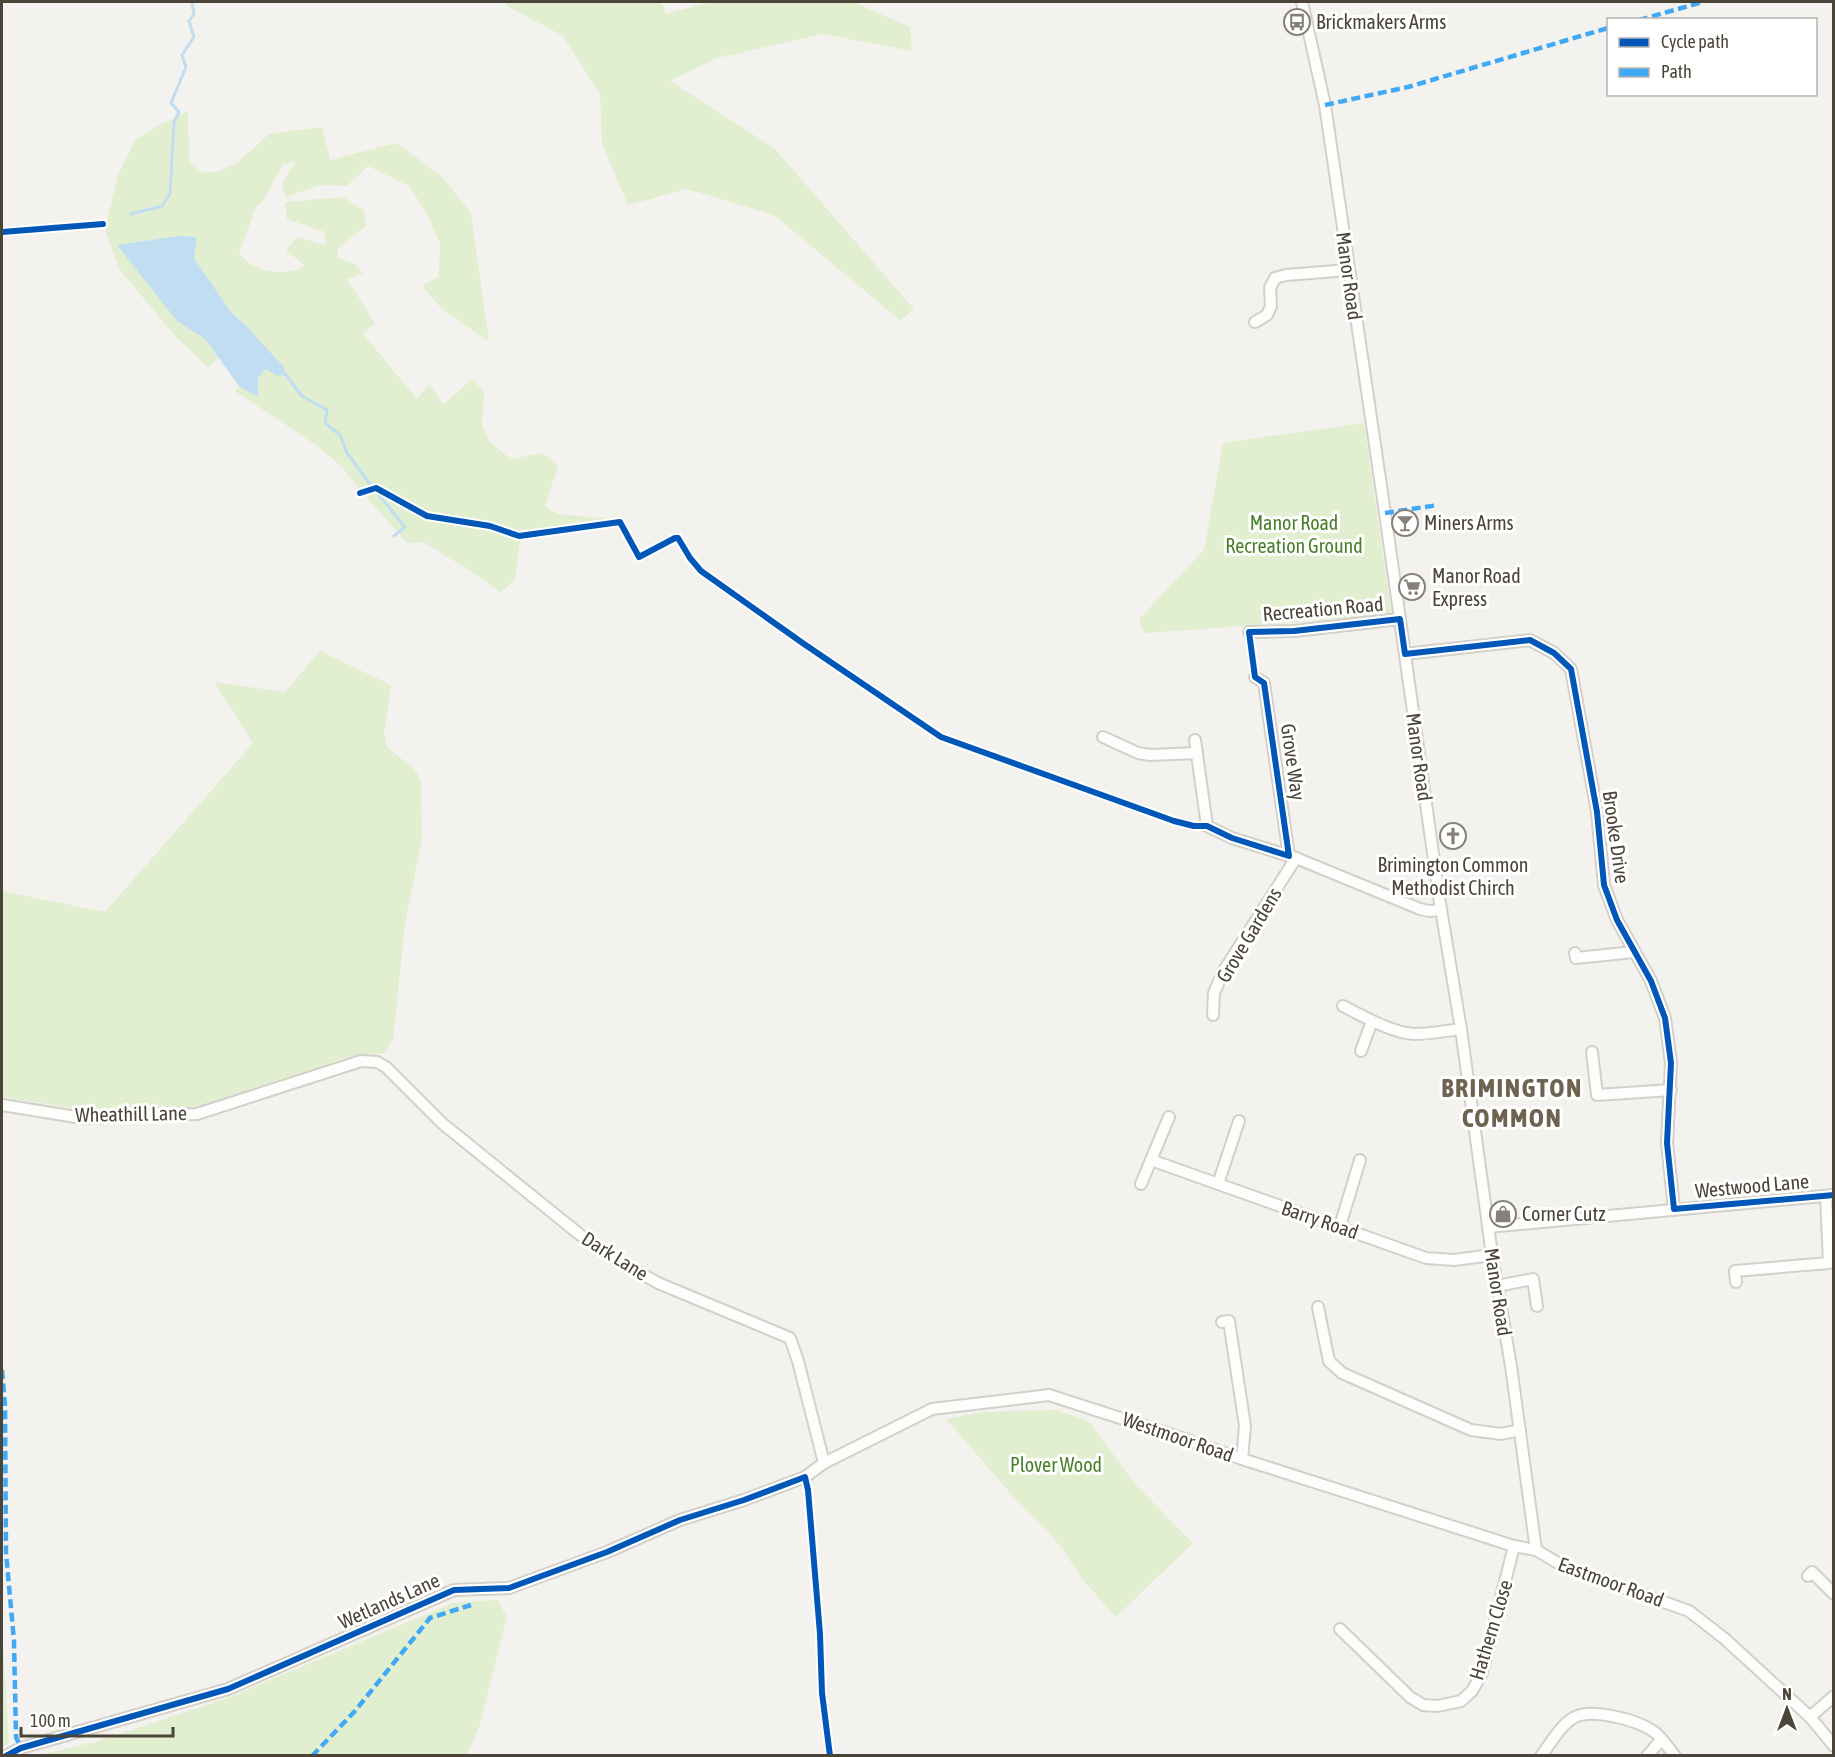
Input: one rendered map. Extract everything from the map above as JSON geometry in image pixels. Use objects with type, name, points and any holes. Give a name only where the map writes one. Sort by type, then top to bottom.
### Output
[{"type":"street","name":"Manor Road","points":[[1302,2],[1325,105],[1441,910],[1461,1029],[1492,1255],[1511,1366],[1536,1550]]},
{"type":"street","points":[[1255,322],[1267,315],[1271,306],[1270,288],[1275,278],[1348,270]]},
{"type":"street","name":"Recreation Road","points":[[1250,632],[1294,631],[1400,619]]},
{"type":"street","name":"Brooke Drive","points":[[1405,654],[1530,640],[1554,653],[1571,669],[1597,812],[1604,885],[1617,920],[1651,981],[1665,1018],[1671,1063],[1667,1143],[1674,1209]]},
{"type":"street","name":"Grove Way","points":[[1255,676],[1264,683],[1293,857]]},
{"type":"street","points":[[1103,737],[1150,756],[1197,753]]},
{"type":"street","points":[[1195,740],[1207,826],[1232,838],[1293,857],[1420,909],[1441,910]]},
{"type":"street","name":"Grove Gardens","points":[[1213,1015],[1214,993],[1223,972],[1293,857]]},
{"type":"street","points":[[1575,953],[1576,958],[1634,952]]},
{"type":"street","points":[[1343,1006],[1372,1021],[1404,1033],[1461,1029]]},
{"type":"street","points":[[1361,1051],[1372,1021]]},
{"type":"street","points":[[1592,1052],[1597,1095],[1671,1090]]},
{"type":"street","name":"Wheathill Lane","points":[[2,1105],[82,1118],[197,1114],[361,1061]]},
{"type":"street","name":"Dark Lane","points":[[361,1061],[377,1062],[386,1067],[443,1124],[607,1254],[658,1283],[790,1338],[824,1464]]},
{"type":"street","points":[[1141,1184],[1169,1117]]},
{"type":"street","points":[[1218,1184],[1239,1121]]},
{"type":"street","name":"Barry Road","points":[[1151,1160],[1426,1258],[1454,1260],[1492,1255]]},
{"type":"street","points":[[1340,1226],[1360,1160]]},
{"type":"street","points":[[1736,1282],[1735,1271],[1831,1263],[1830,1196]]},
{"type":"street","name":"Westwood Lane","points":[[1488,1227],[1830,1196]]},
{"type":"street","points":[[1497,1286],[1533,1279],[1537,1306]]},
{"type":"street","points":[[1318,1307],[1329,1361],[1342,1373],[1471,1430],[1501,1434],[1520,1430]]},
{"type":"street","points":[[1222,1322],[1229,1321],[1245,1426],[1242,1459]]},
{"type":"street","name":"Westmoor Road","points":[[824,1464],[932,1409],[1049,1395],[1514,1546],[1536,1550]]},
{"type":"street","name":"Wetlands Lane","points":[[6,1755],[21,1748],[228,1689],[454,1590],[509,1588],[607,1552],[680,1520],[805,1478],[824,1464]]},
{"type":"street","name":"Hathern Close","points":[[1340,1629],[1416,1702],[1438,1706],[1461,1701],[1472,1691],[1482,1673],[1514,1546]]},
{"type":"street","name":"Eastmoor Road","points":[[1536,1550],[1563,1566],[1689,1611],[1725,1639],[1810,1717],[1833,1746]]},
{"type":"street","points":[[1808,1576],[1812,1572],[1833,1594]]},
{"type":"street","points":[[1810,1717],[1833,1696]]},
{"type":"street","points":[[1541,1755],[1566,1724],[1577,1716],[1591,1714],[1607,1714],[1653,1731],[1675,1755]]},
{"type":"street","points":[[1647,1755],[1661,1740]]},
{"type":"green space","points":[[505,2],[661,2],[666,14],[711,2],[853,2],[910,27],[912,51],[823,34],[717,58],[670,81],[774,148],[914,309],[901,321],[774,215],[687,189],[628,205],[602,144],[600,94],[563,36],[507,6]]},
{"type":"green space","points":[[188,112],[189,162],[203,173],[219,171],[237,163],[269,134],[322,127],[330,160],[397,143],[443,178],[471,213],[489,342],[442,309],[422,286],[439,276],[440,243],[426,212],[409,186],[368,166],[347,186],[320,185],[286,197],[282,183],[296,162],[283,164],[265,198],[256,207],[239,254],[253,266],[263,270],[282,272],[300,268],[304,265],[286,250],[297,237],[325,245],[325,232],[287,219],[285,202],[344,197],[364,211],[366,226],[338,248],[337,258],[355,264],[363,273],[347,279],[375,323],[363,334],[417,399],[429,384],[444,404],[472,379],[484,391],[482,426],[490,442],[511,459],[543,453],[558,466],[545,506],[557,514],[620,520],[521,533],[515,580],[501,593],[474,573],[423,542],[407,543],[342,467],[316,445],[235,391],[239,386],[258,397],[258,378],[266,369],[284,367],[230,311],[194,258],[197,237],[178,236],[118,245],[177,321],[205,339],[218,358],[208,367],[176,337],[119,269],[105,229],[118,175],[135,140],[157,126]]},
{"type":"green space","name":"Manor Road Recreation Ground","points":[[1364,423],[1391,611],[1387,616],[1146,633],[1140,627],[1140,618],[1204,550],[1223,443]]},
{"type":"green space","points":[[320,651],[391,685],[384,734],[387,747],[414,769],[421,780],[422,839],[405,924],[393,1040],[384,1053],[343,1058],[302,1074],[197,1108],[84,1110],[2,1097],[2,891],[105,912],[253,743],[214,682],[285,692]]},
{"type":"green space","name":"Plover Wood","points":[[1056,1410],[1089,1421],[1134,1483],[1193,1543],[1116,1617],[1082,1579],[1048,1531],[1012,1495],[946,1419],[982,1412]]},
{"type":"green space","points":[[497,1600],[507,1617],[480,1725],[467,1755],[40,1755],[99,1741],[227,1698],[453,1603]]},
{"type":"green space","points":[[2,1631],[9,1743],[2,1747]]},
{"type":"water","points":[[178,236],[197,237],[194,258],[230,311],[284,367],[285,374],[277,376],[266,369],[258,378],[258,397],[239,386],[205,339],[177,321],[117,245]]},
{"type":"waterway","points":[[131,214],[162,206],[170,194],[174,122],[179,112],[171,103],[186,67],[182,55],[194,37],[189,21],[194,14],[192,2]]},
{"type":"waterway","points":[[285,374],[302,396],[327,410],[325,423],[340,435],[347,453],[405,527],[394,536]]},
{"type":"marked path","points":[[1646,18],[1703,2]]},
{"type":"marked path","points":[[1325,105],[1408,87],[1607,28]]},
{"type":"marked path","points":[[1385,513],[1438,505]]},
{"type":"marked path","points":[[2,1370],[5,1405],[6,1553],[14,1641],[16,1737],[21,1748]]},
{"type":"marked path","points":[[312,1756],[355,1711],[430,1618],[471,1605]]},
{"type":"cycle path","points":[[2,232],[103,224]]},
{"type":"cycle path","points":[[360,493],[376,488],[427,516],[490,526],[519,536],[620,522],[639,557],[678,538],[701,571],[941,737],[1174,821],[1194,826],[1207,826],[1232,838],[1289,856],[1264,683],[1255,677],[1249,632],[1294,631],[1400,619],[1405,654],[1530,640],[1554,653],[1571,669],[1597,812],[1604,885],[1617,920],[1651,981],[1665,1018],[1671,1063],[1667,1143],[1674,1209],[1834,1195]]},
{"type":"cycle path","points":[[6,1756],[21,1748],[228,1689],[454,1590],[509,1588],[607,1552],[680,1520],[744,1500],[805,1477],[820,1634],[822,1693],[830,1756]]},
{"type":"place","name":"Brickmakers Arms","points":[[1297,22]]},
{"type":"place","name":"Miners Arms","points":[[1405,523]]},
{"type":"place","name":"Manor Road Express","points":[[1412,587]]},
{"type":"place","name":"Brimington Common Methodist Chirch","points":[[1453,836]]},
{"type":"place","name":"Corner Cutz","points":[[1503,1214]]},
{"type":"district","name":"BRIMINGTON COMMON","points":[[1512,1103]]}]
